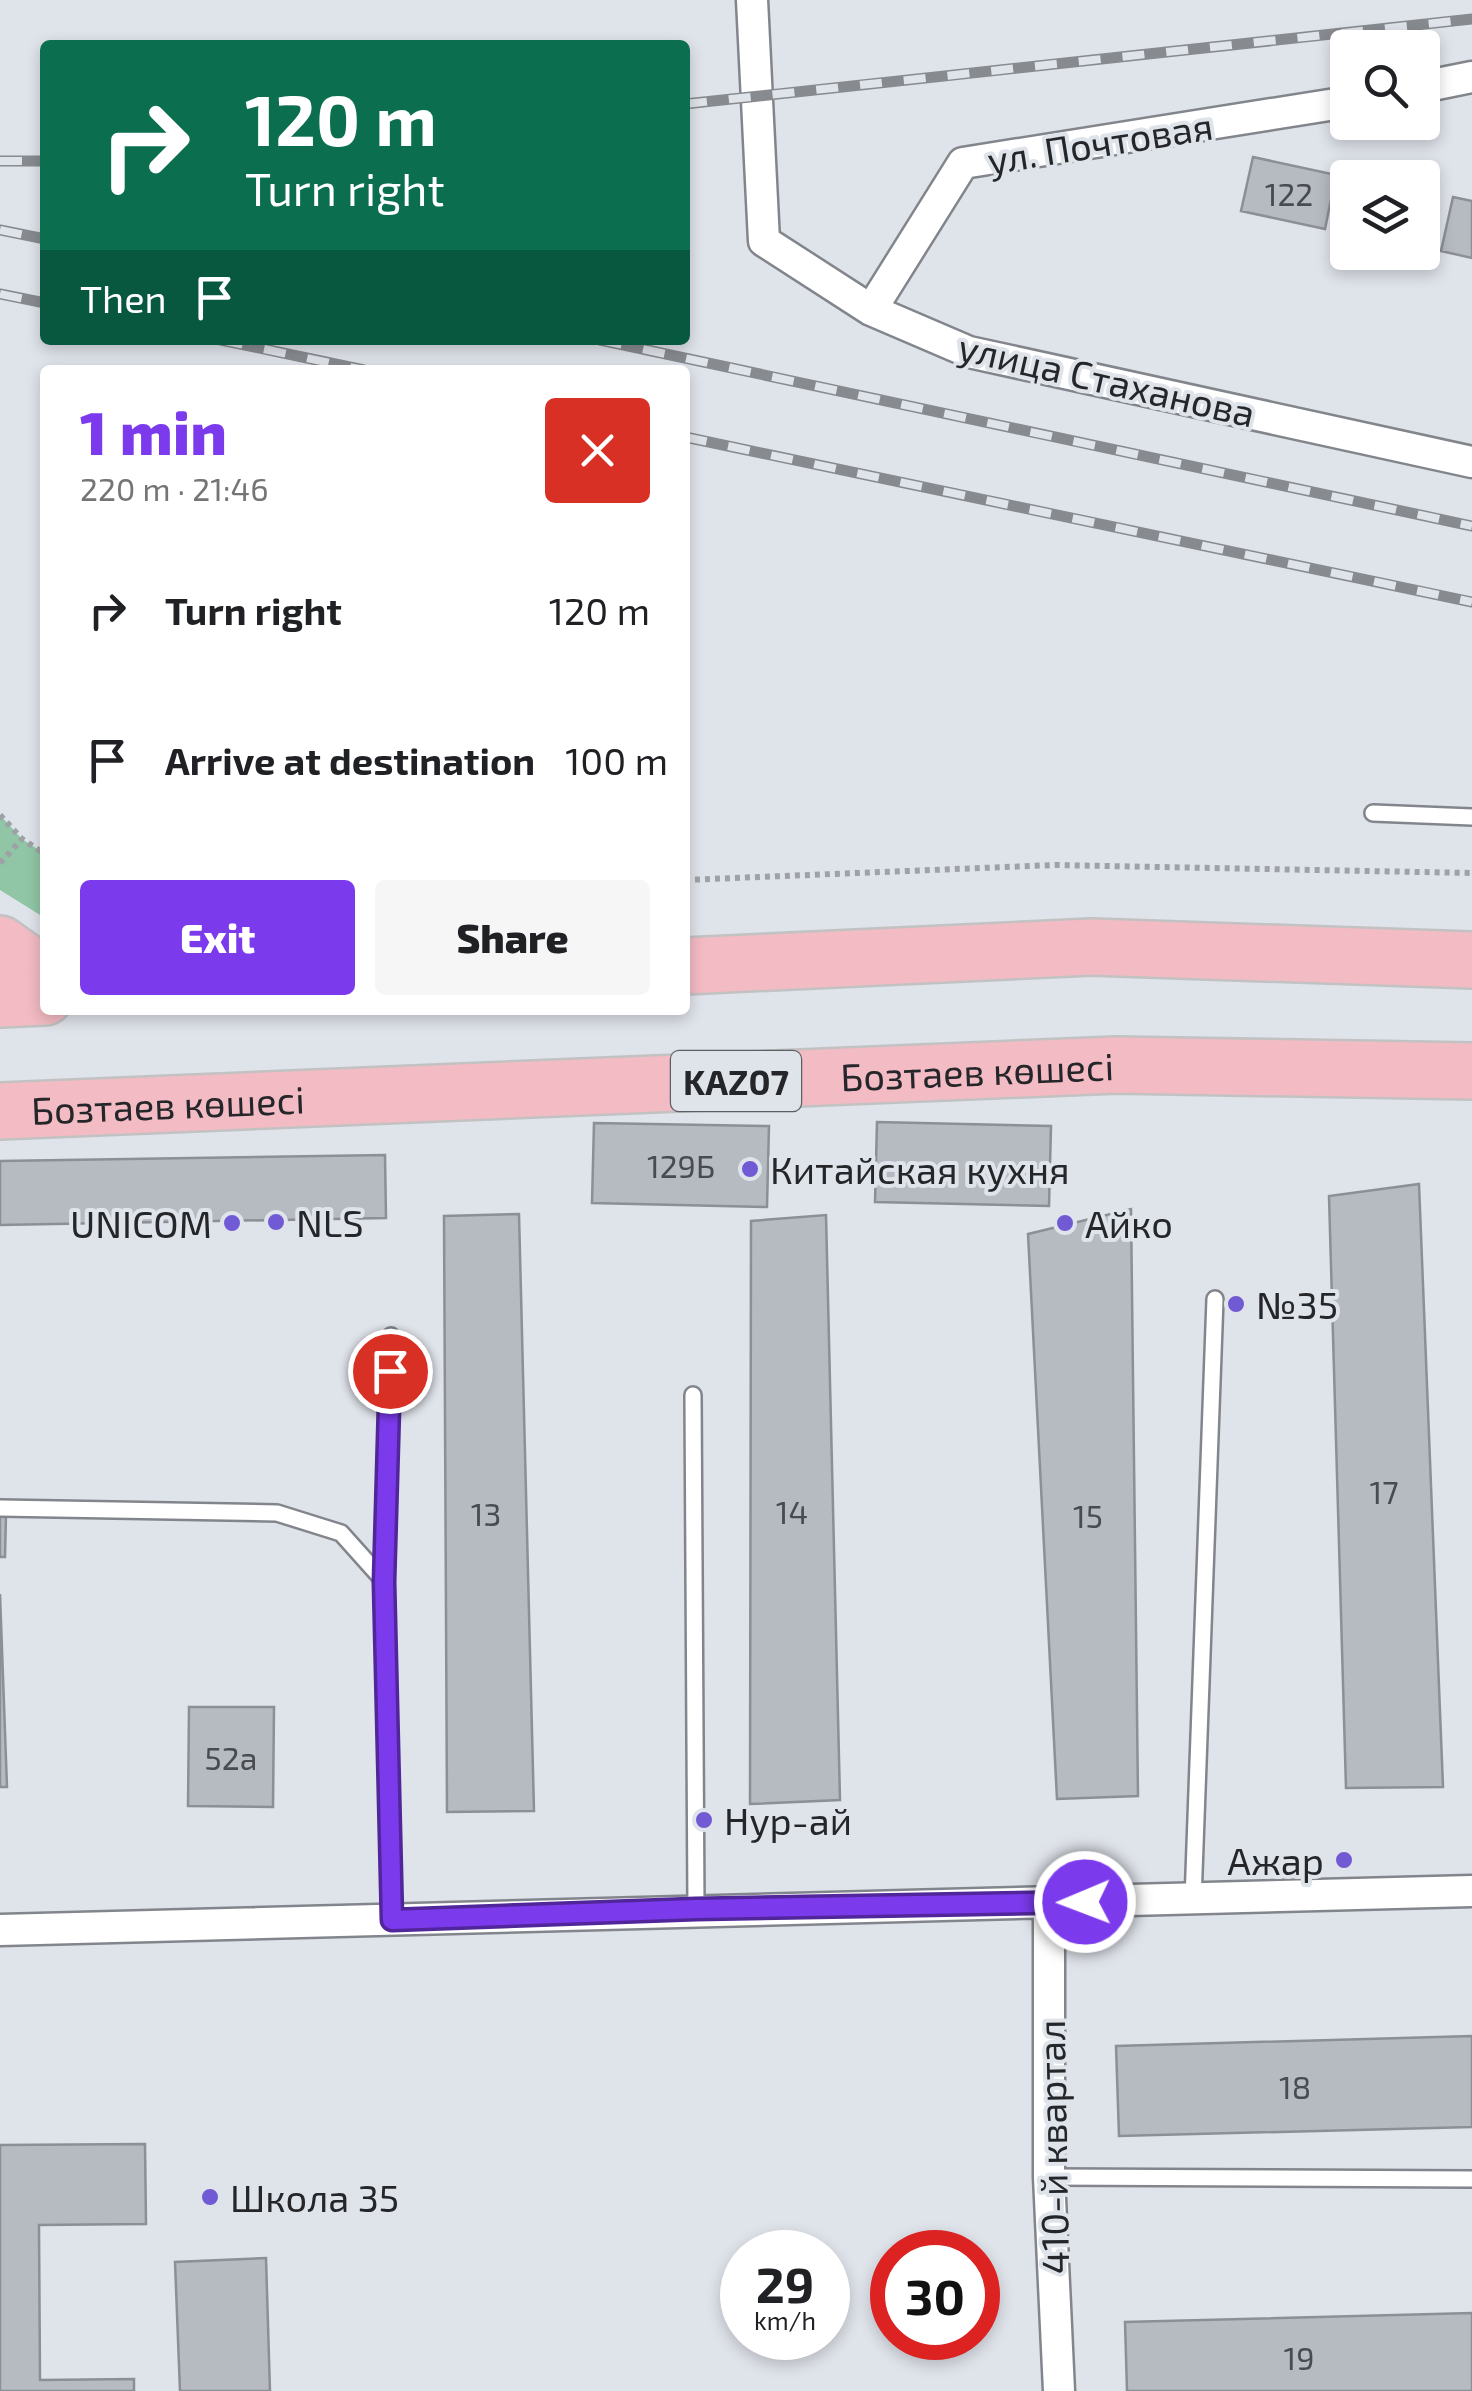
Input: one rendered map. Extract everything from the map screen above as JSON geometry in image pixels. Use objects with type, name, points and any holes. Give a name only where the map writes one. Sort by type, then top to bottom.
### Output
[{"type":"highway","points":[[0,944],[40,968]]},
{"type":"highway","points":[[690,966],[1092,947],[1472,960]]},
{"type":"highway","points":[[0,999],[40,997]]},
{"type":"highway","name":"Бозтаев көшесі","points":[[0,1111],[1116,1065],[1472,1071]]},
{"type":"street","name":"улица Стаханова","points":[[752,0],[764,240],[871,310],[969,352],[1472,462]]},
{"type":"street","points":[[1440,83],[1472,77]]},
{"type":"street","name":"ул. Почтовая","points":[[871,310],[963,163],[1330,105]]},
{"type":"street","points":[[0,1930],[1472,1891]]},
{"type":"street","name":"410-й квартал","points":[[1049,1902],[1049,2177],[1060,2391]]},
{"type":"lane","points":[[1373,813],[1472,817]]},
{"type":"lane","points":[[1193,1900],[1215,1299]]},
{"type":"lane","points":[[390,1336],[384,1582],[392,1920]]},
{"type":"lane","points":[[693,1396],[696,1909]]},
{"type":"lane","points":[[0,1508],[277,1514],[341,1533],[384,1582]]},
{"type":"lane","points":[[1049,2177],[1472,2179]]},
{"type":"path","points":[[0,815],[22,839],[40,851]]},
{"type":"path","points":[[0,863],[22,839]]},
{"type":"path","points":[[690,880],[1055,866],[1472,873]]},
{"type":"green space","points":[[0,815],[22,839],[40,851],[40,915],[0,890]]},
{"type":"building","points":[[1253,157],[1330,174],[1325,229],[1241,211]]},
{"type":"building","points":[[1453,197],[1472,201],[1472,258],[1441,251]]},
{"type":"building","points":[[877,1122],[1051,1126],[1049,1206],[875,1202]]},
{"type":"building","points":[[594,1123],[769,1126],[767,1207],[592,1203]]},
{"type":"building","points":[[385,1155],[386,1218],[0,1225],[0,1161]]},
{"type":"building","points":[[1419,1184],[1443,1787],[1346,1788],[1329,1196]]},
{"type":"building","points":[[1131,1209],[1138,1796],[1057,1799],[1028,1234]]},
{"type":"building","points":[[519,1214],[534,1811],[447,1812],[444,1216]]},
{"type":"building","points":[[826,1215],[840,1800],[750,1804],[751,1221]]},
{"type":"building","points":[[0,1515],[6,1515],[5,1557],[0,1557]]},
{"type":"building","points":[[0,1594],[7,1787],[0,1787]]},
{"type":"building","points":[[189,1707],[274,1707],[273,1807],[188,1806]]},
{"type":"building","points":[[1472,2036],[1472,2127],[1119,2136],[1116,2046]]},
{"type":"building","points":[[145,2144],[146,2224],[39,2225],[40,2380],[134,2379],[134,2391],[0,2391],[0,2145]]},
{"type":"building","points":[[266,2258],[270,2391],[180,2391],[175,2262]]},
{"type":"building","points":[[1472,2313],[1472,2391],[1127,2391],[1125,2322]]},
{"type":"railway","points":[[690,103],[1472,19]]},
{"type":"railway","points":[[0,161],[40,161]]},
{"type":"railway","points":[[0,230],[40,238]]},
{"type":"railway","points":[[0,294],[40,302]]},
{"type":"railway","points":[[245,345],[340,365]]},
{"type":"railway","points":[[623,345],[1472,526]]},
{"type":"railway","points":[[690,438],[1472,602]]},
{"type":"place","name":"Китайская кухня","points":[[750,1169]]},
{"type":"place","name":"NLS","points":[[276,1222]]},
{"type":"place","name":"UNICOM","points":[[232,1223]]},
{"type":"place","name":"Айко","points":[[1065,1223]]},
{"type":"place","name":"№35","points":[[1236,1304]]},
{"type":"place","name":"Нур-ай","points":[[704,1820]]},
{"type":"place","name":"Ажар","points":[[1344,1860]]},
{"type":"place","name":"Школа 35","points":[[210,2197]]},
{"type":"route","points":[[390,1371],[384,1582],[392,1920],[696,1909],[1085,1902]]}]
